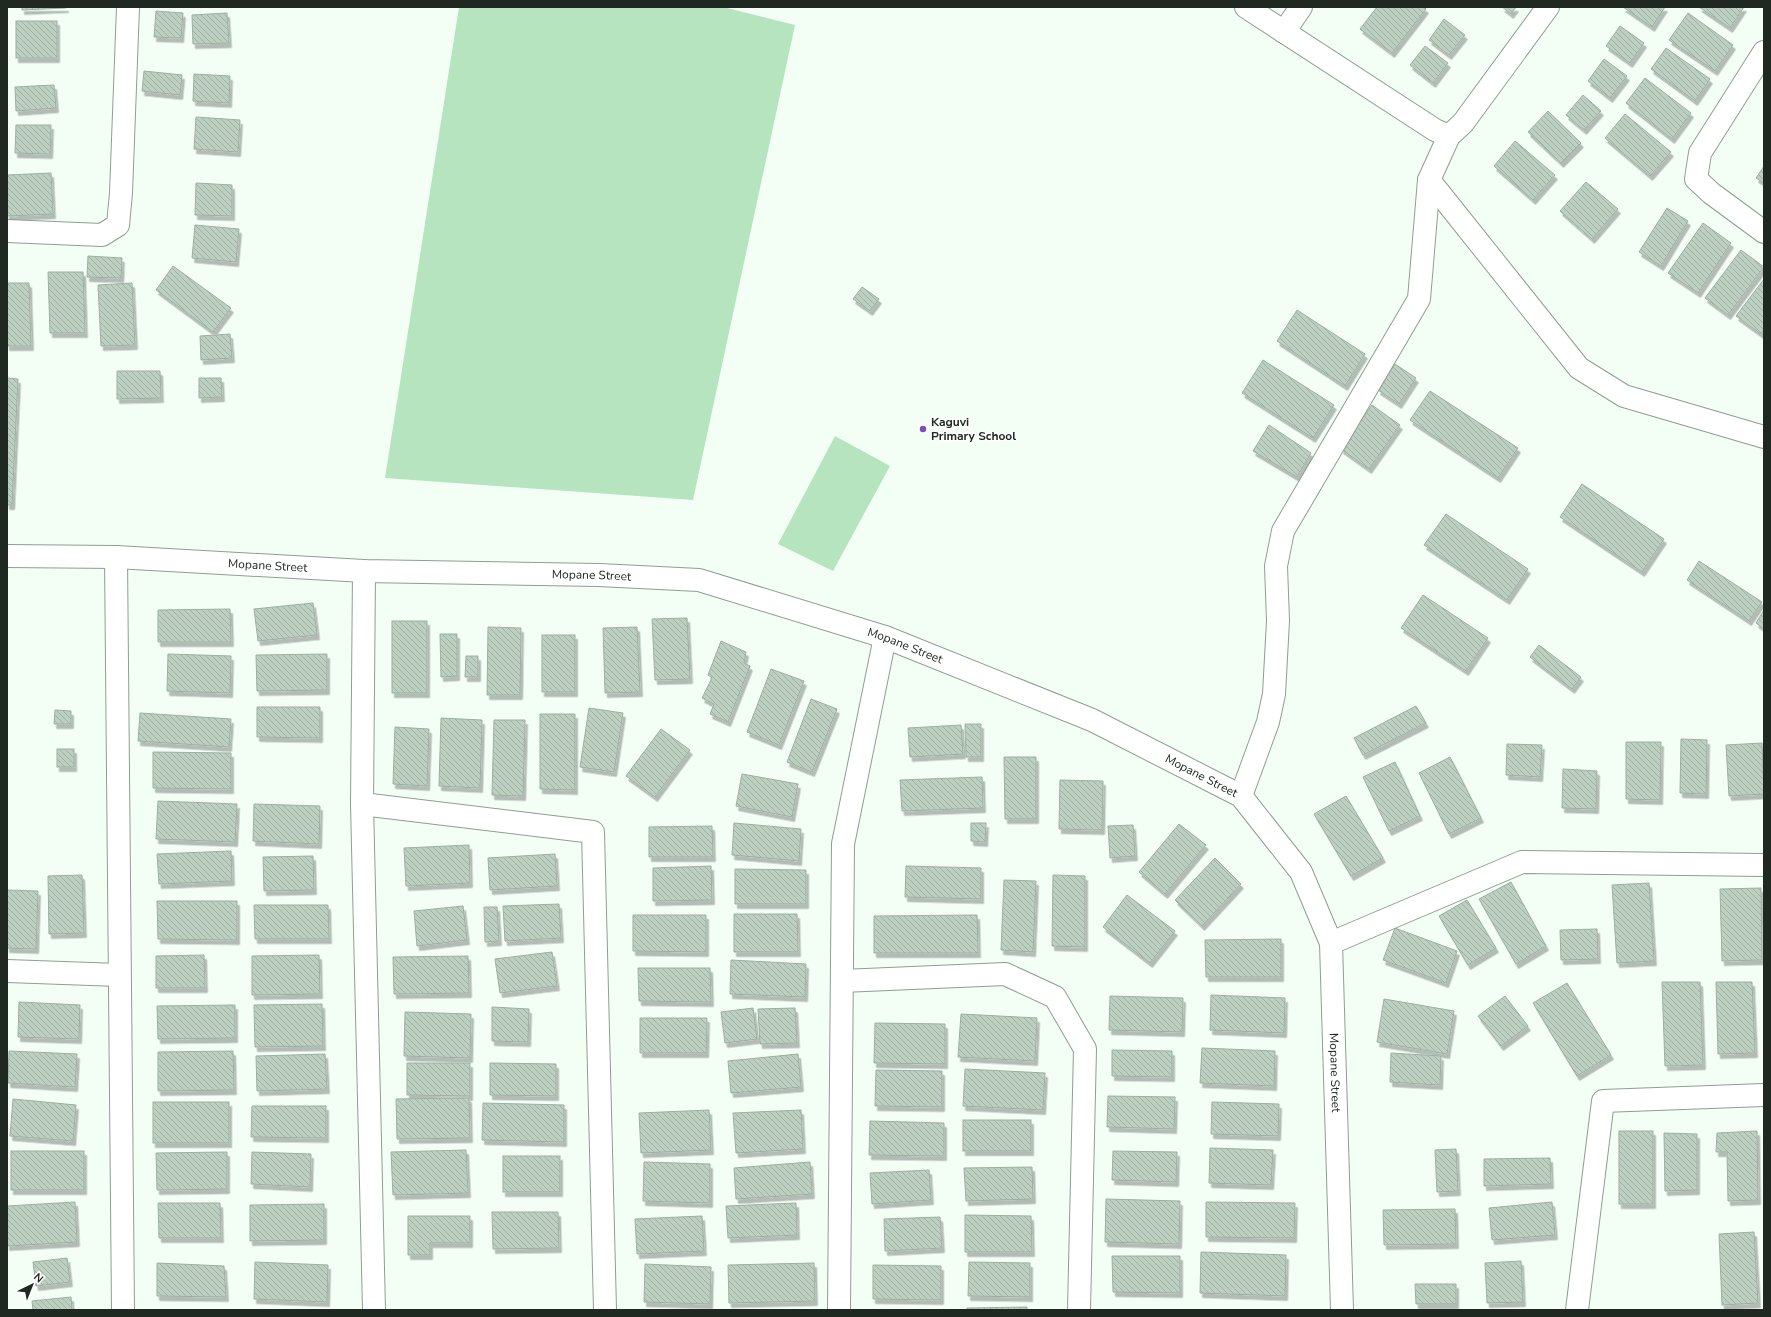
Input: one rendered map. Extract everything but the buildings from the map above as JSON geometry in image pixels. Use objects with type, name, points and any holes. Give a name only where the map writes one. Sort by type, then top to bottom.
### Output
[{"type":"street","points":[[7,231],[102,235],[118,225],[121,193],[128,7]]},
{"type":"street","points":[[1246,7],[1435,130],[1449,136]]},
{"type":"street","points":[[1284,32],[1302,7]]},
{"type":"street","points":[[1241,796],[1268,722],[1274,694],[1278,621],[1276,566],[1283,531],[1419,299],[1429,180],[1449,136],[1463,123],[1548,7]]},
{"type":"street","points":[[1764,52],[1700,153],[1696,179],[1711,193],[1764,232]]},
{"type":"street","points":[[1429,180],[1579,368],[1624,396],[1764,437]]},
{"type":"street","name":"Mopane Street","points":[[7,556],[116,557],[364,571],[599,575],[699,580],[885,637],[1092,720],[1241,796],[1301,872],[1331,943],[1342,1310]]},
{"type":"street","points":[[116,557],[123,1310]]},
{"type":"street","points":[[364,571],[362,804],[374,1310]]},
{"type":"street","points":[[839,1310],[843,844],[885,637]]},
{"type":"street","points":[[362,804],[593,832],[605,1310]]},
{"type":"street","points":[[1331,943],[1522,862],[1764,865]]},
{"type":"street","points":[[7,971],[119,975]]},
{"type":"street","points":[[842,981],[1005,974],[1055,996],[1085,1049],[1079,1310]]},
{"type":"street","points":[[1577,1310],[1603,1101],[1764,1096]]},
{"type":"green space","points":[[459,7],[723,7],[795,25],[693,500],[385,478]]},
{"type":"green space","points":[[835,436],[890,466],[833,571],[778,544]]},
{"type":"place","name":"Kaguvi Primary School","points":[[923,429]]}]
